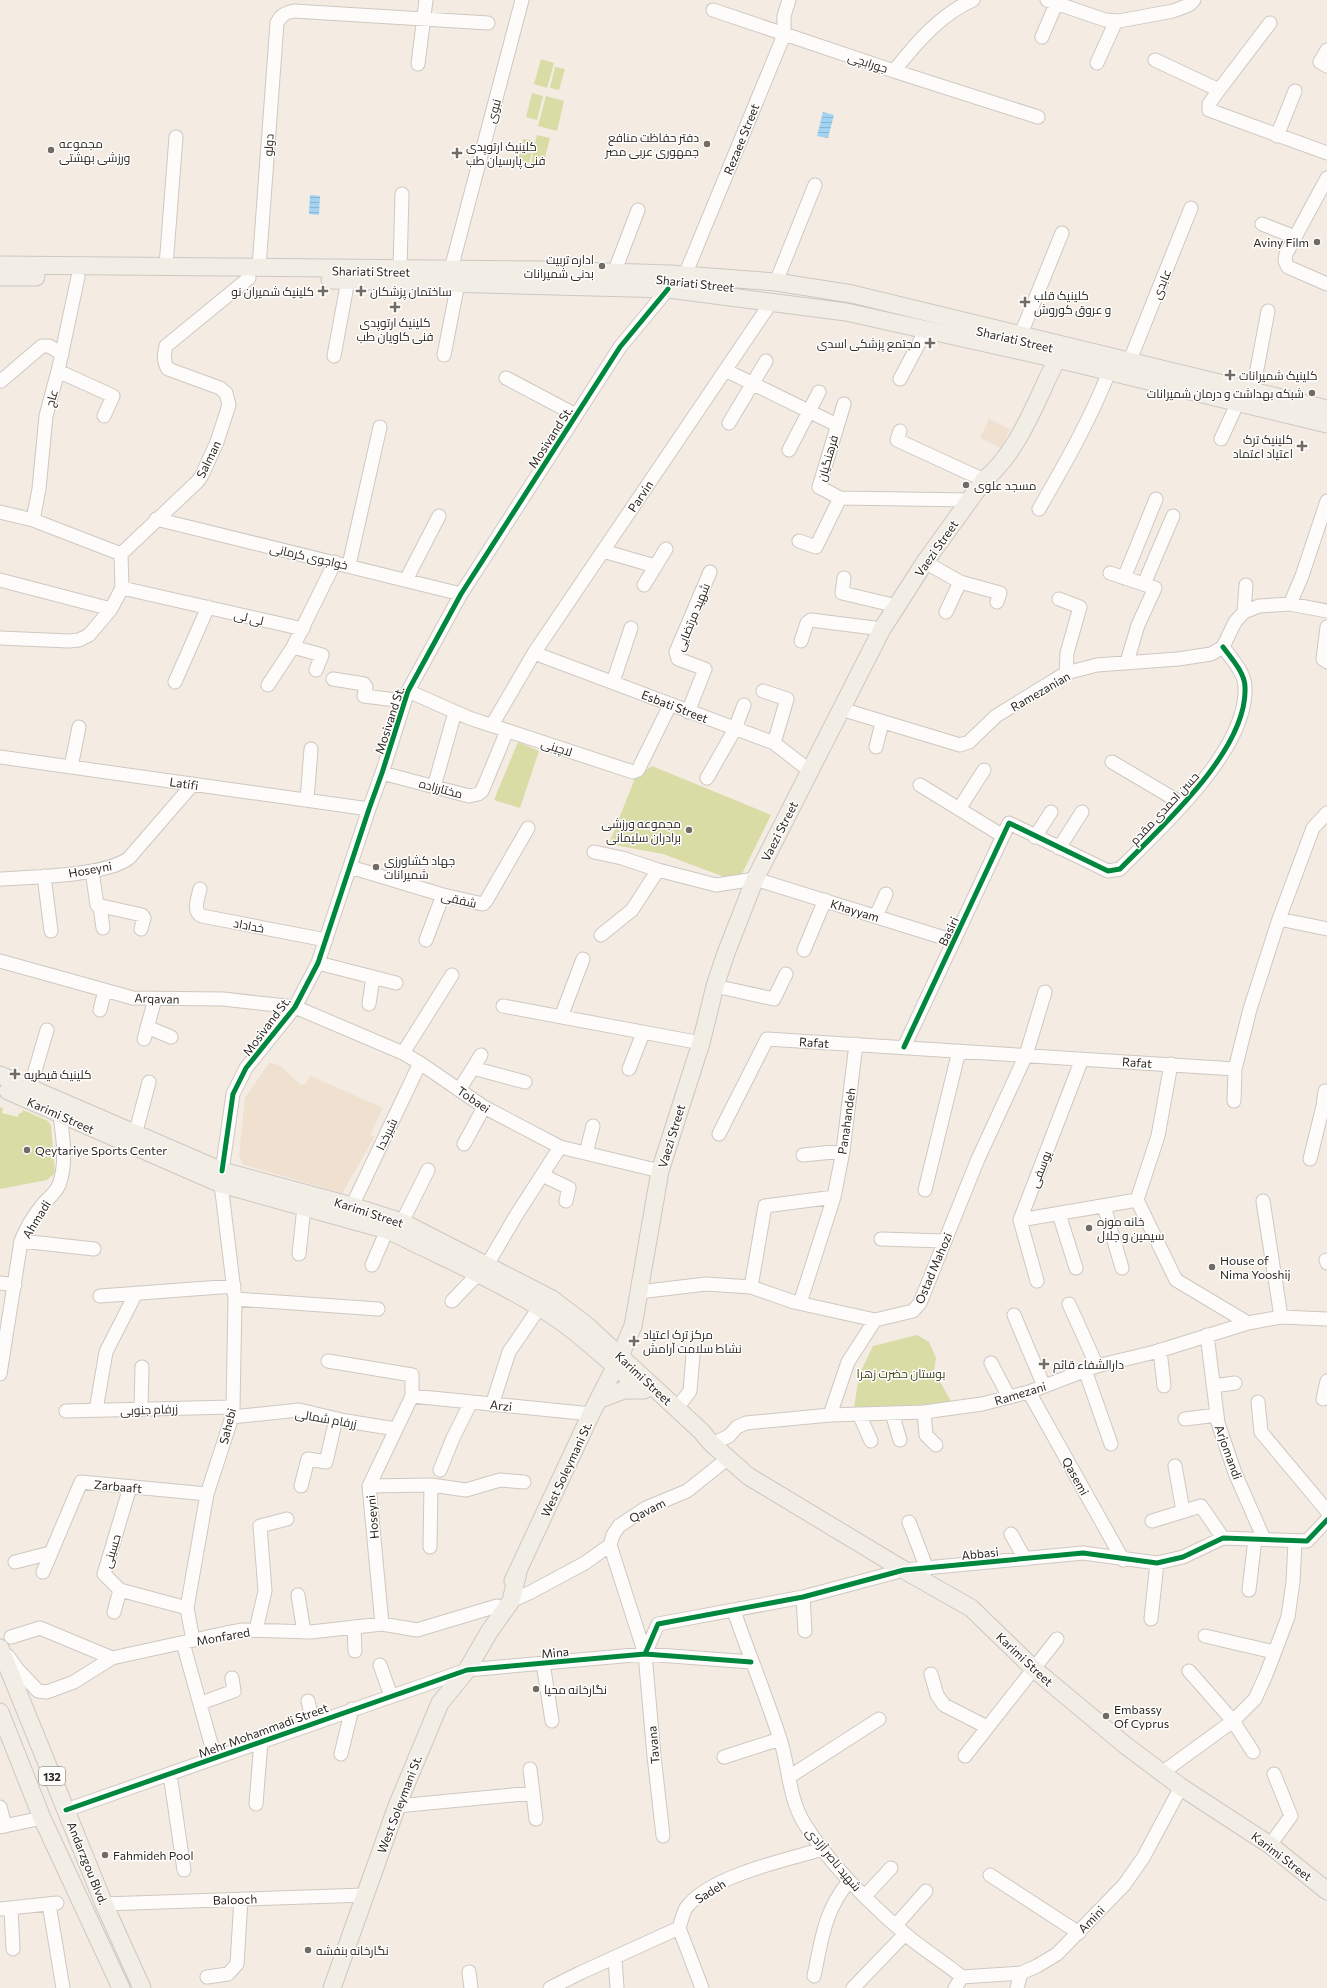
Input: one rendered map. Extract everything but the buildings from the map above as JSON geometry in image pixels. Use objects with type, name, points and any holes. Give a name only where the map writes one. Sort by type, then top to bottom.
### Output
[{"type":"main road","name":"Shariati Street","points":[[0,265],[166,266],[348,280],[614,273],[676,282],[772,301],[846,312],[1057,359],[1327,424]]},
{"type":"main road","name":"Shariati Street","points":[[0,277],[78,277],[400,269],[455,276],[676,282],[776,282],[852,294],[1130,360],[1327,409]]},
{"type":"main road","name":"Vaezi Street","points":[[618,1361],[633,1326],[660,1171],[701,1043],[715,986],[726,953],[755,879],[882,629],[925,562],[984,480],[994,472],[1018,439],[1057,359]]},
{"type":"main road","name":"Karimi Street","points":[[0,1075],[135,1135],[221,1178],[352,1206],[402,1222],[482,1270],[618,1361],[677,1408],[727,1459],[748,1476],[904,1570],[971,1608],[1034,1669],[1124,1745],[1181,1786],[1270,1845],[1327,1891]]},
{"type":"main road","name":"Karimi Street","points":[[0,1088],[60,1115],[221,1178],[304,1207],[387,1230],[552,1300],[585,1324],[644,1390],[688,1429],[712,1444]]},
{"type":"main road","name":"West Soleymani St.","points":[[332,1988],[397,1806],[440,1703],[467,1670],[489,1632],[504,1603],[591,1414],[600,1399],[618,1361]]},
{"type":"main road","points":[[600,1399],[624,1390],[644,1390]]},
{"type":"main road","name":"Andarzgou Blvd.","points":[[4,1643],[21,1699],[38,1742],[104,1904],[142,1988]]},
{"type":"main road","points":[[1,1714],[8,1720],[15,1720],[22,1711],[21,1699]]},
{"type":"main road","name":"Andarzgou Blvd.","points":[[1,1714],[42,1818],[121,1988]]},
{"type":"main road","points":[[15,1750],[15,1744],[20,1740],[31,1739],[38,1742]]},
{"type":"street","points":[[418,64],[426,0]]},
{"type":"street","name":"نبوی","points":[[444,355],[455,276],[522,0]]},
{"type":"street","name":"Rezaee Street","points":[[676,282],[784,34],[784,16],[789,0]]},
{"type":"street","name":"جورابچی","points":[[713,10],[894,70],[909,52],[956,4],[973,0]]},
{"type":"street","points":[[1042,37],[1052,2],[1105,20],[1116,21],[1135,20],[1173,11],[1189,5],[1194,0]]},
{"type":"street","name":"دولو","points":[[254,272],[277,23],[280,17],[286,13],[294,11],[488,23]]},
{"type":"street","points":[[1097,63],[1116,21]]},
{"type":"street","points":[[1270,24],[1209,104],[1209,110],[1327,153]]},
{"type":"street","points":[[1327,50],[1320,62],[1327,66]]},
{"type":"street","points":[[1155,60],[1219,90]]},
{"type":"street","points":[[894,70],[1038,117]]},
{"type":"street","points":[[1277,136],[1295,91]]},
{"type":"street","points":[[166,266],[176,137]]},
{"type":"street","points":[[1327,178],[1286,254],[1285,261],[1288,267],[1327,284]]},
{"type":"street","points":[[776,282],[815,185]]},
{"type":"street","points":[[400,269],[402,194]]},
{"type":"street","name":"عابدی","points":[[1130,360],[1191,208]]},
{"type":"street","points":[[614,273],[638,210]]},
{"type":"street","points":[[1262,224],[1295,237]]},
{"type":"street","points":[[1021,334],[1062,233]]},
{"type":"street","name":"Salman","points":[[121,554],[156,519],[198,481],[217,442],[229,406],[226,393],[220,388],[168,369],[165,364],[164,354],[166,346],[254,272]]},
{"type":"street","name":"عاج","points":[[33,520],[39,489],[46,416],[62,354],[78,277]]},
{"type":"street","points":[[334,356],[348,280]]},
{"type":"street","name":"Mosivand St.","points":[[221,1178],[233,1094],[246,1068],[295,1007],[318,963],[368,809],[382,773],[406,696],[461,594],[620,347],[676,282]]},
{"type":"street","name":"Parvin","points":[[492,725],[510,691],[534,653],[772,301]]},
{"type":"street","points":[[1253,390],[1268,311]]},
{"type":"street","points":[[900,379],[926,330]]},
{"type":"street","points":[[0,381],[42,346],[49,346],[62,354]]},
{"type":"street","points":[[729,423],[754,384],[766,361]]},
{"type":"street","name":"فرهنگیان","points":[[725,370],[837,425],[819,487],[840,498],[970,500]]},
{"type":"street","points":[[58,371],[114,396],[104,416]]},
{"type":"street","points":[[1039,509],[1075,447],[1094,408],[1109,372]]},
{"type":"street","points":[[506,378],[576,416]]},
{"type":"street","points":[[789,450],[819,392]]},
{"type":"street","points":[[1221,440],[1238,402]]},
{"type":"street","points":[[837,425],[844,404]]},
{"type":"street","points":[[349,565],[380,427]]},
{"type":"street","points":[[900,431],[897,440],[984,480]]},
{"type":"street","points":[[799,541],[816,547],[840,498]]},
{"type":"street","points":[[1124,578],[1156,499]]},
{"type":"street","points":[[1290,604],[1302,576],[1327,501]]},
{"type":"street","points":[[0,512],[33,520],[121,554],[122,588],[111,608],[89,636],[79,640],[69,641],[0,638]]},
{"type":"street","points":[[406,580],[439,516]]},
{"type":"street","points":[[1144,584],[1173,516]]},
{"type":"street","name":"خواجوی کرمانی","points":[[156,519],[349,565],[461,594]]},
{"type":"street","points":[[644,585],[666,548]]},
{"type":"street","points":[[603,551],[655,566]]},
{"type":"street","points":[[268,685],[303,629],[336,562]]},
{"type":"street","points":[[925,562],[960,582],[1000,593],[997,602]]},
{"type":"street","name":"شهید مرتضایی","points":[[688,712],[705,669],[678,659],[676,652],[710,572]]},
{"type":"street","points":[[1110,573],[1155,588],[1138,625],[1127,662]]},
{"type":"street","points":[[844,578],[842,593],[897,606]]},
{"type":"street","points":[[0,580],[111,608]]},
{"type":"street","points":[[946,612],[960,582]]},
{"type":"street","points":[[1244,612],[1246,585]]},
{"type":"street","name":"لی لی","points":[[122,588],[303,629]]},
{"type":"street","points":[[1059,599],[1080,608],[1067,653],[1066,673]]},
{"type":"street","points":[[1223,647],[1235,622],[1244,612],[1259,606],[1290,604],[1327,611]]},
{"type":"street","points":[[175,682],[208,607]]},
{"type":"street","points":[[801,640],[807,623],[811,620],[882,629]]},
{"type":"street","points":[[1327,627],[1323,659],[1327,662]]},
{"type":"street","points":[[613,682],[630,628]]},
{"type":"street","points":[[293,647],[322,655],[316,670]]},
{"type":"street","name":"Ramezanian","points":[[841,709],[882,723],[960,745],[969,742],[996,716],[1066,673],[1097,665],[1178,659],[1212,654],[1223,647]]},
{"type":"street","name":"حسن احمدی مقدم","points":[[1009,823],[1108,871],[1120,869],[1183,804],[1212,770],[1230,740],[1242,712],[1245,685],[1237,666],[1223,647]]},
{"type":"street","name":"Esbati Street","points":[[534,653],[774,743],[810,771]]},
{"type":"street","name":"لاچینی","points":[[333,679],[364,684],[366,687],[364,696],[406,696],[636,772],[670,705]]},
{"type":"street","points":[[763,691],[787,699],[774,743]]},
{"type":"street","points":[[707,778],[734,729],[744,705]]},
{"type":"street","points":[[434,787],[456,712]]},
{"type":"street","points":[[876,746],[882,723]]},
{"type":"street","points":[[71,767],[79,727]]},
{"type":"street","name":"مختارزاده","points":[[382,773],[469,796],[478,794],[482,791],[507,730]]},
{"type":"street","points":[[307,800],[311,749]]},
{"type":"street","name":"Latifi","points":[[0,757],[368,809]]},
{"type":"street","points":[[1112,762],[1183,804]]},
{"type":"street","points":[[959,809],[984,770]]},
{"type":"street","name":"Hoseyni","points":[[0,879],[92,871],[123,862],[129,858],[193,784]]},
{"type":"street","points":[[920,785],[1003,836]]},
{"type":"street","points":[[1035,836],[1051,812]]},
{"type":"street","points":[[1059,848],[1082,812]]},
{"type":"street","points":[[1234,1101],[1235,1069],[1250,1009],[1279,919],[1313,828],[1327,814]]},
{"type":"street","name":"Basiri","points":[[904,1047],[1009,823]]},
{"type":"street","name":"شفقی","points":[[350,867],[443,896],[482,904],[486,901],[528,828]]},
{"type":"street","points":[[594,852],[622,858],[658,870],[716,886],[755,879]]},
{"type":"street","points":[[601,935],[632,910],[658,870]]},
{"type":"street","points":[[92,871],[96,901],[100,906],[103,928]]},
{"type":"street","points":[[44,876],[51,931]]},
{"type":"street","name":"Khayyam","points":[[755,879],[954,941]]},
{"type":"street","name":"خداداد","points":[[200,889],[196,910],[198,914],[202,916],[326,940]]},
{"type":"street","points":[[876,916],[886,894]]},
{"type":"street","points":[[426,940],[443,896]]},
{"type":"street","points":[[804,950],[825,900]]},
{"type":"street","points":[[100,906],[142,915],[144,918],[141,929]]},
{"type":"street","points":[[1279,919],[1327,929]]},
{"type":"street","points":[[561,1017],[583,959]]},
{"type":"street","name":"Arqavan","points":[[0,961],[133,998],[223,999],[295,1007]]},
{"type":"street","points":[[318,963],[396,982]]},
{"type":"street","points":[[715,986],[774,999],[786,974]]},
{"type":"street","points":[[403,1053],[452,975]]},
{"type":"street","points":[[369,1004],[374,977]]},
{"type":"street","points":[[100,1010],[105,990]]},
{"type":"street","name":"Ostad Mahozi","points":[[639,1292],[706,1284],[751,1286],[800,1304],[875,1320],[913,1311],[917,1307],[978,1159],[1026,1055],[1045,992]]},
{"type":"street","points":[[155,999],[146,1033],[171,1038]]},
{"type":"street","points":[[503,1006],[701,1043]]},
{"type":"street","name":"Tobaei","points":[[295,1007],[403,1053],[484,1107],[560,1147],[586,1152],[660,1171]]},
{"type":"street","points":[[30,1088],[46,1030]]},
{"type":"street","points":[[629,1069],[643,1033]]},
{"type":"street","name":"Rafat","points":[[719,1134],[767,1039],[1235,1069]]},
{"type":"street","name":"Panahandeh","points":[[800,1304],[834,1197],[843,1151],[856,1044]]},
{"type":"street","points":[[925,1190],[959,1051]]},
{"type":"street","points":[[459,1090],[481,1055]]},
{"type":"street","name":"یوسفی","points":[[1020,1220],[1082,1059]]},
{"type":"street","name":"شیرخدا","points":[[352,1206],[420,1063]]},
{"type":"street","points":[[1172,1064],[1158,1136],[1137,1200],[1176,1280],[1248,1323]]},
{"type":"street","points":[[473,1068],[525,1082]]},
{"type":"street","points":[[135,1135],[149,1082]]},
{"type":"street","points":[[1310,1159],[1325,1106],[1325,1091]]},
{"type":"street","points":[[464,1144],[484,1107]]},
{"type":"street","name":"Ahmadi","points":[[0,1374],[21,1241],[38,1212],[58,1186],[63,1164],[63,1139],[60,1115]]},
{"type":"street","points":[[586,1152],[593,1126]]},
{"type":"street","points":[[452,1301],[482,1270],[560,1147]]},
{"type":"street","points":[[803,1155],[843,1151]]},
{"type":"street","points":[[402,1222],[428,1170]]},
{"type":"street","points":[[542,1175],[569,1188],[566,1201]]},
{"type":"street","name":"Sahebi","points":[[215,1758],[188,1642],[186,1608],[207,1494],[232,1412],[234,1293],[221,1178]]},
{"type":"street","points":[[751,1286],[765,1206],[834,1197]]},
{"type":"street","points":[[1037,1281],[1020,1220],[1137,1200]]},
{"type":"street","points":[[1263,1201],[1281,1317]]},
{"type":"street","points":[[1104,1206],[1122,1268]]},
{"type":"street","points":[[299,1254],[304,1207]]},
{"type":"street","points":[[1059,1214],[1076,1268]]},
{"type":"street","points":[[372,1265],[387,1230]]},
{"type":"street","points":[[881,1239],[944,1241]]},
{"type":"street","points":[[21,1241],[94,1249]]},
{"type":"street","points":[[0,1283],[15,1285]]},
{"type":"street","points":[[96,1410],[106,1352],[136,1293]]},
{"type":"street","points":[[100,1296],[136,1293],[234,1293],[378,1309]]},
{"type":"street","points":[[1069,1304],[1091,1368],[1111,1444]]},
{"type":"street","points":[[492,1405],[509,1352],[539,1308]]},
{"type":"street","points":[[1014,1315],[1044,1386]]},
{"type":"street","name":"Ramezani","points":[[712,1444],[730,1436],[737,1427],[746,1423],[830,1415],[924,1412],[982,1404],[1029,1392],[1091,1368],[1160,1350],[1248,1323],[1281,1317],[1327,1319]]},
{"type":"street","points":[[830,1415],[848,1362],[875,1320]]},
{"type":"street","name":"Arjomandi","points":[[1207,1335],[1218,1423],[1260,1539]]},
{"type":"street","points":[[1160,1350],[1164,1386]]},
{"type":"street","points":[[677,1408],[690,1391],[693,1354]]},
{"type":"street","points":[[328,1361],[412,1375],[412,1396]]},
{"type":"street","points":[[991,1363],[1009,1397]]},
{"type":"street","points":[[141,1409],[142,1367]]},
{"type":"street","points":[[1323,1399],[1327,1381]]},
{"type":"street","points":[[1213,1386],[1235,1383]]},
{"type":"street","name":"Qasemi","points":[[1029,1392],[1123,1560]]},
{"type":"street","name":"Hoseyni","points":[[382,1624],[369,1486],[412,1396]]},
{"type":"street","name":"Arzi","points":[[412,1396],[591,1414]]},
{"type":"street","points":[[440,1470],[453,1438],[471,1402]]},
{"type":"street","points":[[1258,1402],[1261,1432],[1327,1511]]},
{"type":"street","name":"زرفام جنوبی","points":[[66,1411],[141,1409],[232,1412]]},
{"type":"street","name":"زرفام شمالی","points":[[232,1412],[298,1410],[336,1419],[396,1429]]},
{"type":"street","points":[[924,1412],[926,1435],[936,1445]]},
{"type":"street","points":[[892,1413],[900,1440]]},
{"type":"street","points":[[859,1414],[871,1441]]},
{"type":"street","points":[[1185,1419],[1217,1415]]},
{"type":"street","points":[[301,1486],[308,1459],[326,1462],[336,1419]]},
{"type":"street","name":"Qavam","points":[[504,1603],[557,1579],[585,1563],[610,1545],[613,1535],[619,1526],[646,1508],[687,1491],[727,1459]]},
{"type":"street","points":[[1175,1466],[1183,1511]]},
{"type":"street","points":[[369,1486],[431,1485],[466,1490],[500,1480],[524,1482]]},
{"type":"street","name":"Zarbaaft","points":[[43,1572],[81,1482],[207,1494]]},
{"type":"street","points":[[430,1547],[431,1485]]},
{"type":"street","name":"حسینی","points":[[130,1487],[104,1574],[120,1590],[186,1608]]},
{"type":"street","points":[[1152,1521],[1164,1510],[1183,1511],[1201,1506],[1223,1538]]},
{"type":"street","points":[[256,1630],[265,1591],[260,1526],[287,1519]]},
{"type":"street","name":"Abbasi","points":[[645,1654],[658,1624],[734,1611],[802,1597],[904,1570],[1083,1553],[1123,1560],[1157,1562],[1183,1557],[1223,1538],[1295,1542],[1307,1541],[1327,1520]]},
{"type":"street","points":[[909,1522],[927,1569]]},
{"type":"street","points":[[1011,1534],[1025,1559]]},
{"type":"street","points":[[1249,1590],[1260,1539]]},
{"type":"street","points":[[1163,1772],[1233,1721],[1255,1699],[1266,1675],[1288,1617],[1293,1582],[1295,1542]]},
{"type":"street","name":"Tavana","points":[[610,1545],[645,1654],[663,1836]]},
{"type":"street","points":[[15,1562],[50,1553]]},
{"type":"street","points":[[1151,1620],[1157,1562]]},
{"type":"street","points":[[114,1612],[120,1590]]},
{"type":"street","points":[[298,1595],[304,1632]]},
{"type":"street","points":[[802,1597],[805,1631]]},
{"type":"street","name":"Monfared","points":[[4,1643],[18,1670],[42,1693],[52,1691],[74,1682],[112,1658],[243,1630],[304,1632],[382,1624],[417,1630],[504,1603]]},
{"type":"street","name":"شهید ناصر آزادی","points":[[734,1611],[751,1662],[780,1739],[792,1795],[797,1810],[804,1823],[849,1881],[900,1930],[958,1982]]},
{"type":"street","points":[[354,1627],[355,1651]]},
{"type":"street","points":[[4,1643],[40,1628],[112,1658]]},
{"type":"street","points":[[1205,1636],[1274,1652]]},
{"type":"street","points":[[965,1756],[1056,1640]]},
{"type":"street","name":"Mina","points":[[467,1670],[645,1654],[751,1662]]},
{"type":"street","points":[[543,1663],[552,1721]]},
{"type":"street","points":[[380,1665],[391,1696]]},
{"type":"street","name":"Mehr Mohammadi Street","points":[[66,1810],[313,1722],[467,1670]]},
{"type":"street","points":[[1190,1671],[1233,1721],[1253,1752]]},
{"type":"street","points":[[931,1674],[937,1695],[944,1705],[987,1727]]},
{"type":"street","points":[[201,1703],[234,1692],[232,1678]]},
{"type":"street","points":[[308,1700],[313,1722]]},
{"type":"street","points":[[341,1754],[352,1709]]},
{"type":"street","points":[[789,1776],[878,1719]]},
{"type":"street","points":[[724,1757],[780,1739]]},
{"type":"street","points":[[256,1804],[261,1741]]},
{"type":"street","points":[[530,1769],[536,1819]]},
{"type":"street","points":[[170,1774],[184,1870]]},
{"type":"street","points":[[1270,1845],[1291,1816],[1274,1774]]},
{"type":"street","name":"Amini","points":[[958,1982],[1021,1973],[1037,1966],[1057,1954],[1124,1885],[1143,1858],[1181,1786]]},
{"type":"street","points":[[397,1806],[533,1793]]},
{"type":"street","points":[[0,1807],[3,1827],[42,1818]]},
{"type":"street","name":"Sadeh","points":[[679,1928],[686,1909],[697,1897],[717,1884],[750,1870],[823,1849]]},
{"type":"street","points":[[865,1896],[891,1868]]},
{"type":"street","points":[[990,1876],[1079,1932]]},
{"type":"street","points":[[814,1976],[830,1910],[838,1895],[849,1881]]},
{"type":"street","points":[[853,1988],[900,1930],[926,1891]]},
{"type":"street","name":"Balooch","points":[[104,1904],[365,1895]]},
{"type":"street","points":[[207,1977],[228,1974],[237,1964],[241,1899]]},
{"type":"street","points":[[13,1949],[5,1909],[53,1904],[63,1988]]},
{"type":"street","points":[[550,1988],[572,1982],[615,1958],[679,1928],[702,1988]]},
{"type":"street","points":[[615,1958],[617,1988]]},
{"type":"street","points":[[469,1972],[470,1988]]},
{"type":"street","points":[[1017,1988],[1021,1973]]},
{"type":"shaded area","points":[[989,419],[1010,429],[1001,448],[980,438]]},
{"type":"shaded area","points":[[269,1063],[279,1065],[301,1085],[305,1084],[311,1076],[383,1108],[370,1135],[375,1136],[342,1193],[244,1165],[239,1156],[245,1098]]},
{"type":"green space","points":[[541,59],[554,63],[547,88],[534,84]]},
{"type":"green space","points":[[555,67],[565,69],[559,90],[550,88]]},
{"type":"green space","points":[[532,93],[543,96],[537,120],[526,117]]},
{"type":"green space","points":[[546,96],[564,101],[557,131],[538,126]]},
{"type":"green space","points":[[537,135],[550,138],[543,165],[531,163]]},
{"type":"green space","points":[[523,139],[535,141],[529,163],[518,160]]},
{"type":"green space","points":[[518,742],[539,751],[520,808],[494,800]]},
{"type":"green space","name":"مجموعه ورزشی برادران سلیمانی","points":[[652,766],[771,815],[738,882],[663,854],[609,844],[635,778]]},
{"type":"green space","name":"Qeytariye Sports Center","points":[[0,1107],[3,1108],[2,1113],[18,1117],[19,1113],[22,1113],[23,1110],[48,1121],[51,1126],[55,1173],[47,1180],[0,1189]]},
{"type":"green space","name":"بوستان حضرت زهرا","points":[[917,1335],[929,1342],[936,1358],[934,1371],[952,1403],[854,1408],[859,1375],[873,1346]]},
{"type":"water","points":[[823,112],[834,115],[828,138],[817,136]]},
{"type":"water","points":[[310,195],[320,196],[319,215],[309,214]]},
{"type":"cycle path","points":[[222,1171],[233,1094],[246,1068],[295,1007],[318,963],[408,691],[461,594],[620,347],[668,289]]},
{"type":"cycle path","points":[[904,1047],[1009,823],[1108,871],[1120,869],[1178,810],[1199,786],[1218,761],[1232,736],[1242,711],[1245,687],[1243,676],[1223,647]]},
{"type":"cycle path","points":[[645,1654],[658,1624],[803,1597],[904,1570],[1083,1553],[1157,1563],[1183,1557],[1223,1538],[1307,1541],[1327,1520]]},
{"type":"cycle path","points":[[66,1810],[467,1670],[645,1654],[751,1662]]},
{"type":"place","name":"دفتر حفاظت منافع جمهوری عربی مصر","points":[[707,144]]},
{"type":"place","name":"مجموعه ورزشی بهشتی","points":[[51,150]]},
{"type":"place","name":"کلینیک ارتوپدی فنی پارسیان طب","points":[[457,153]]},
{"type":"place","name":"Aviny Film","points":[[1317,242]]},
{"type":"place","name":"اداره تربیت بدنی شمیرانات","points":[[602,266]]},
{"type":"place","name":"کلینیک شمیران نو","points":[[323,291]]},
{"type":"place","name":"ساختمان پزشکان","points":[[361,291]]},
{"type":"place","name":"کلینیک قلب و عروق کوروش","points":[[1025,302]]},
{"type":"place","name":"کلینیک ارتوپدی فنی کاویان طب","points":[[395,307]]},
{"type":"place","name":"مجتمع پزشکی اسدی","points":[[930,343]]},
{"type":"place","name":"کلینیک شمیرانات","points":[[1230,375]]},
{"type":"place","name":"شبکه بهداشت و درمان شمیرانات","points":[[1312,393]]},
{"type":"place","name":"کلینیک ترک اعتیاد اعتماد","points":[[1302,446]]},
{"type":"place","name":"مسجد علوی","points":[[966,485]]},
{"type":"place","name":"مجموعه ورزشی برادران سلیمانی","points":[[689,830]]},
{"type":"place","name":"جهاد کشاورزی شمیرانات","points":[[376,867]]},
{"type":"place","name":"کلینیک قیطریه","points":[[15,1074]]},
{"type":"place","name":"Qeytariye Sports Center","points":[[27,1150]]},
{"type":"place","name":"خانه موزه سیمین و جلال","points":[[1089,1228]]},
{"type":"place","name":"House of Nima Yooshij","points":[[1212,1267]]},
{"type":"place","name":"مرکز ترک اعتیاد نشاط سلامت آرامش","points":[[634,1341]]},
{"type":"place","name":"دارالشفاء قائم","points":[[1044,1364]]},
{"type":"place","name":"نگارخانه محیا","points":[[536,1689]]},
{"type":"place","name":"Embassy Of Cyprus","points":[[1106,1716]]},
{"type":"place","name":"Fahmideh Pool","points":[[105,1855]]},
{"type":"place","name":"نگارخانه بنفشه","points":[[308,1950]]}]
